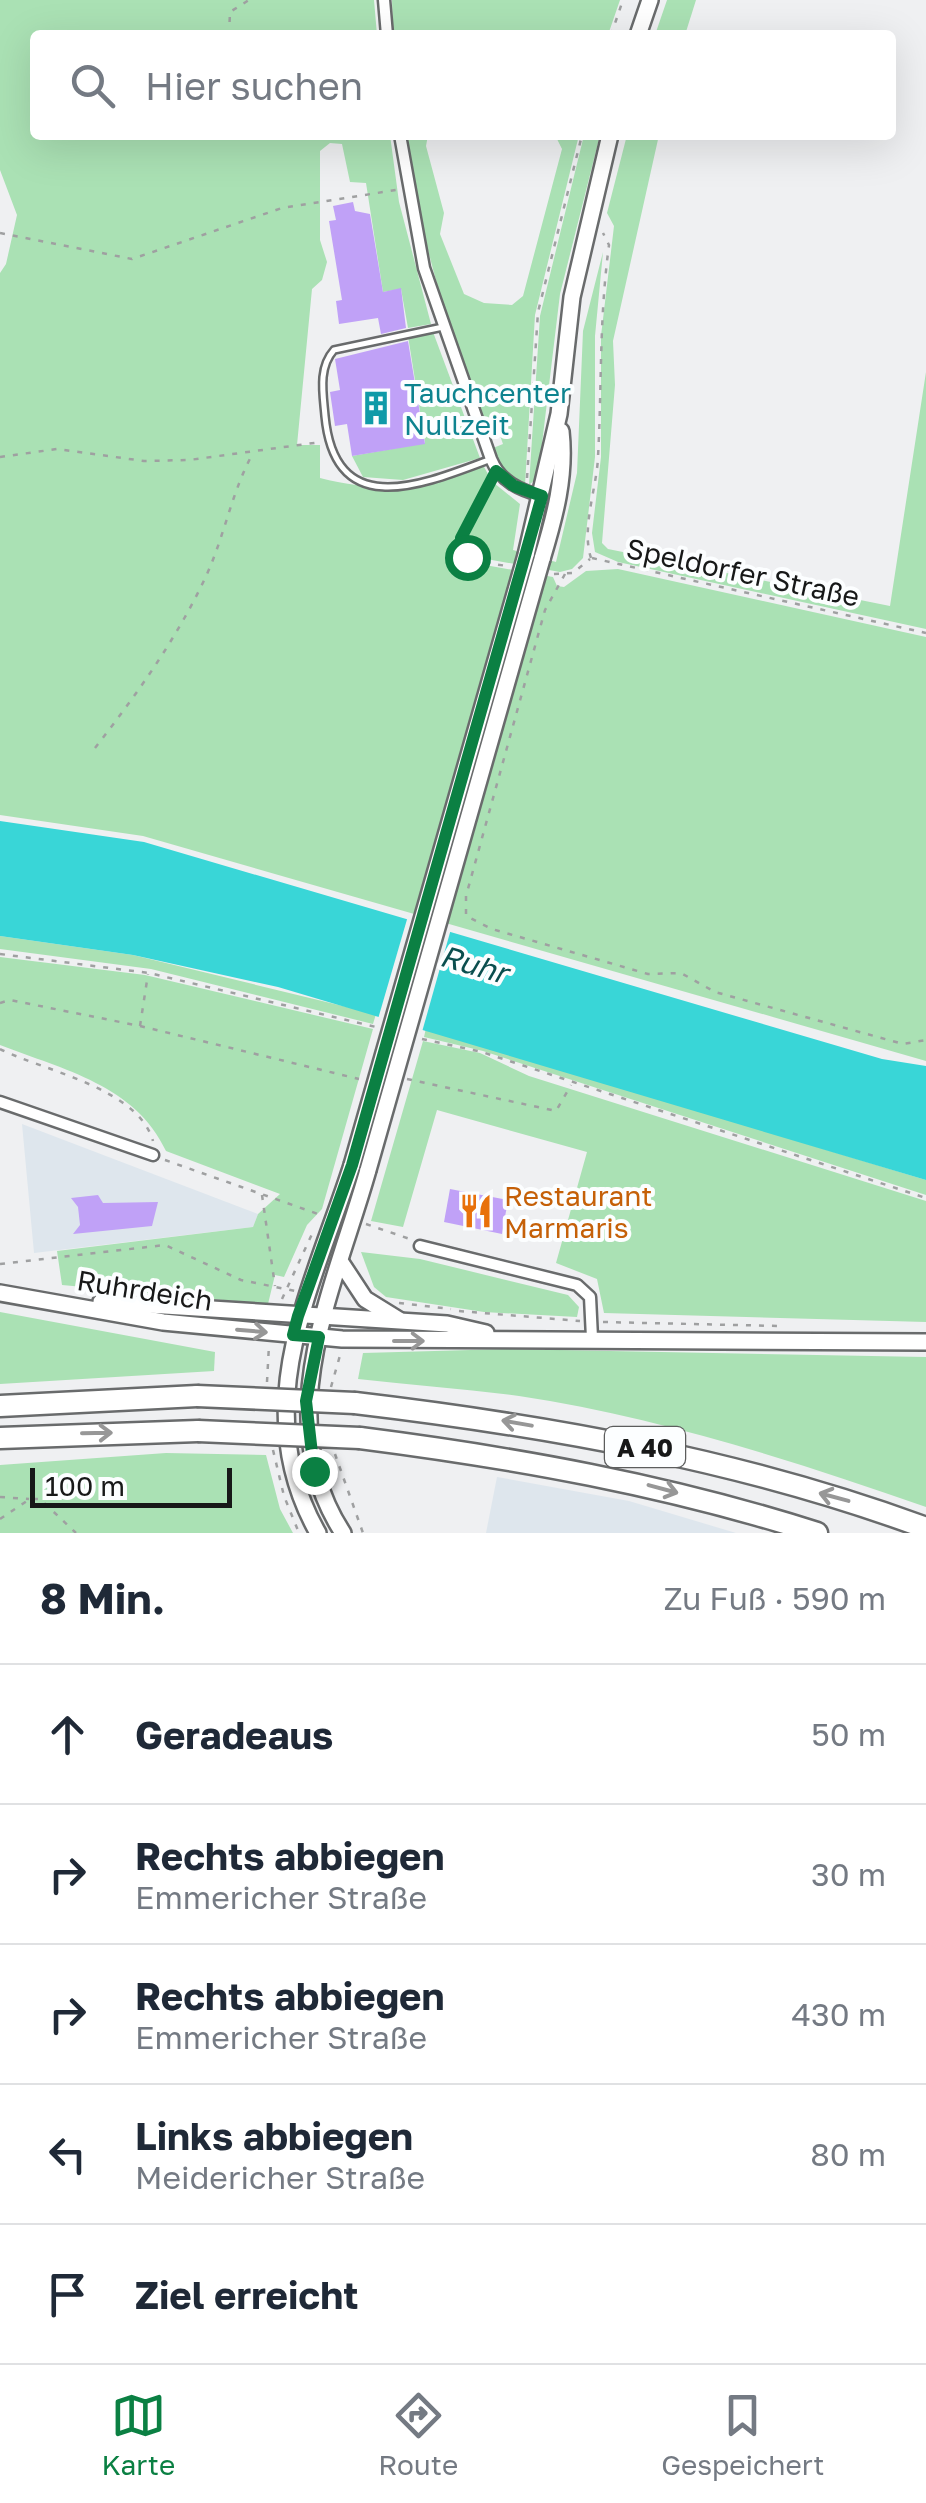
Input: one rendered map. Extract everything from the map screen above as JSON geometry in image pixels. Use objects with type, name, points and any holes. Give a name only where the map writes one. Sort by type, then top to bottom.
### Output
[{"type":"highway","name":"A 40","points":[[0,1406],[197,1396],[355,1403],[506,1420],[643,1446],[870,1507],[926,1528]]},
{"type":"highway","name":"A 40","points":[[0,1438],[198,1431],[360,1438],[512,1458],[638,1482],[817,1533]]},
{"type":"main road","points":[[640,30],[650,0]]},
{"type":"main road","points":[[318,1533],[298,1482],[289,1442],[286,1396],[293,1335],[360,1168],[558,503],[564,458],[559,414],[563,354],[588,222],[609,140]]},
{"type":"main road","points":[[538,562],[534,494],[559,414]]},
{"type":"main road","points":[[344,1533],[314,1471],[306,1401],[323,1319],[354,1220],[360,1168]]},
{"type":"main road","points":[[342,1264],[364,1298],[403,1322]]},
{"type":"main road","points":[[0,1293],[52,1300]]},
{"type":"main road","name":"Ruhrdeich","points":[[52,1300],[173,1304],[323,1319],[446,1324],[500,1336]]},
{"type":"main road","name":"Ruhrdeich","points":[[52,1300],[164,1322],[319,1337],[430,1342],[592,1330],[926,1342]]},
{"type":"street","points":[[384,0],[387,30]]},
{"type":"street","points":[[401,140],[424,268],[490,459],[496,471],[534,494]]},
{"type":"street","points":[[0,1102],[153,1156]]},
{"type":"street","points":[[420,1246],[577,1285],[590,1297],[592,1330]]},
{"type":"lane","points":[[444,326],[334,350],[326,358],[322,382],[327,441],[338,468],[371,486],[437,478],[490,459]]},
{"type":"path","points":[[229,30],[230,12],[250,0]]},
{"type":"path","points":[[613,30],[623,0]]},
{"type":"path","points":[[534,494],[538,312],[581,140]]},
{"type":"path","points":[[0,233],[132,259],[282,208],[407,188]]},
{"type":"path","points":[[588,222],[606,234],[608,245],[598,336],[598,456],[588,542],[591,558]]},
{"type":"path","points":[[0,457],[58,448],[144,461],[254,453],[327,441]]},
{"type":"path","points":[[95,748],[181,624],[208,571],[239,479],[254,453]]},
{"type":"path","points":[[496,471],[460,544],[474,560],[510,566]]},
{"type":"path","name":"Speldorfer Straße","points":[[566,574],[585,567],[591,558],[926,633]]},
{"type":"path","points":[[538,562],[558,574],[566,574]]},
{"type":"path","points":[[566,574],[545,610],[466,896],[466,916],[492,929],[648,974],[681,974],[715,992],[884,1039],[903,1044],[926,1040]]},
{"type":"path","points":[[0,954],[149,973],[379,1028]]},
{"type":"path","points":[[140,1026],[149,973]]},
{"type":"path","points":[[0,1003],[10,1000],[140,1026],[359,1079]]},
{"type":"path","points":[[414,1036],[482,1052],[926,1198]]},
{"type":"path","points":[[0,1050],[90,1085],[129,1106],[150,1131],[153,1156],[324,1216]]},
{"type":"path","points":[[392,1079],[408,1079],[556,1111],[572,1084]]},
{"type":"path","points":[[262,1194],[275,1287]]},
{"type":"path","points":[[354,1220],[406,1236],[420,1246]]},
{"type":"path","points":[[0,1264],[165,1245],[242,1280],[285,1289],[314,1230]]},
{"type":"path","points":[[387,1299],[592,1330],[788,1326]]},
{"type":"path","points":[[0,1497],[40,1499],[76,1533]]},
{"type":"path","points":[[0,1520],[30,1499]]},
{"type":"shaded area","points":[[22,1124],[258,1214],[253,1227],[34,1253]]},
{"type":"shaded area","points":[[497,1477],[629,1501],[736,1533],[486,1533]]},
{"type":"green space","points":[[0,0],[374,0],[377,30],[30,30],[30,140],[391,140],[399,202],[431,324],[408,328],[401,289],[383,292],[366,183],[350,182],[342,144],[330,143],[320,151],[320,240],[327,262],[322,280],[312,289],[297,445],[320,445],[320,478],[364,486],[403,486],[483,465],[489,476],[457,538],[459,553],[474,563],[553,577],[557,586],[564,587],[586,571],[618,569],[926,637],[926,1061],[143,836],[0,815],[0,273],[6,264],[17,215],[0,170]]},
{"type":"green space","points":[[392,0],[620,0],[610,30],[393,30]]},
{"type":"green space","points":[[667,0],[696,0],[687,30],[657,30]]},
{"type":"green space","points":[[407,140],[427,140],[444,213],[440,234],[464,294],[484,303],[512,305],[523,296],[562,149],[558,140],[578,140],[535,315],[525,485],[509,475],[498,460],[493,448],[503,444],[496,424],[485,427],[437,283]]},
{"type":"green space","points":[[583,140],[599,140],[560,294],[538,477],[529,485],[540,316]]},
{"type":"green space","points":[[626,140],[658,140],[613,341],[615,385],[602,543],[608,549],[890,606],[926,372],[926,629],[618,562],[595,552],[592,533],[601,457],[601,336],[614,226],[607,213]]},
{"type":"green space","points":[[603,252],[595,336],[595,457],[583,558],[572,569],[560,572],[475,557],[465,550],[466,532],[494,483],[520,504],[513,550],[556,562],[577,473],[583,331]]},
{"type":"green space","points":[[433,332],[480,458],[403,480],[363,477],[352,456],[425,443],[408,336]]},
{"type":"green space","points":[[0,936],[133,955],[376,1014],[373,1024],[151,969],[0,949]]},
{"type":"green space","points":[[0,957],[145,975],[373,1029],[322,1209],[307,1225],[284,1277],[275,1275],[268,1304],[62,1285],[57,1251],[253,1227],[258,1214],[280,1194],[166,1151],[153,1129],[117,1095],[72,1072],[0,1045]]},
{"type":"green space","points":[[426,1028],[926,1180],[926,1195],[483,1051],[424,1037]]},
{"type":"green space","points":[[423,1041],[480,1053],[529,1076],[926,1201],[926,1322],[604,1313],[597,1279],[556,1263],[587,1152],[437,1110],[403,1227],[371,1221]]},
{"type":"green space","points":[[361,1252],[420,1259],[568,1295],[579,1307],[577,1317],[484,1312],[386,1297],[374,1287]]},
{"type":"green space","points":[[0,1312],[215,1352],[214,1371],[0,1384]]},
{"type":"green space","points":[[506,1349],[926,1357],[926,1507],[776,1457],[623,1416],[519,1396],[358,1379],[363,1353]]},
{"type":"green space","points":[[166,1453],[266,1455],[280,1509],[293,1533],[0,1533],[0,1465]]},
{"type":"water","name":"Ruhr","points":[[0,821],[144,842],[882,1059],[926,1066],[926,1180],[278,987],[133,955],[0,936]]},
{"type":"pier","points":[[408,916],[451,929],[422,1032],[378,1019]]},
{"type":"building","points":[[353,202],[355,211],[370,214],[383,292],[401,288],[406,328],[381,334],[378,318],[339,324],[336,301],[342,300],[329,221],[336,220],[333,206]]},
{"type":"building","name":"Tauchcenter Nullzeit","points":[[408,341],[425,444],[352,456],[347,424],[335,426],[330,392],[340,390],[335,359]]},
{"type":"building","name":"Restaurant Marmaris","points":[[450,1189],[508,1200],[502,1234],[444,1222]]},
{"type":"building","points":[[98,1195],[103,1203],[158,1202],[152,1226],[73,1234],[80,1225],[78,1207],[71,1198]]},
{"type":"place","name":"Tauchcenter Nullzeit","points":[[376,408]]},
{"type":"place","name":"Restaurant Marmaris","points":[[476,1211]]},
{"type":"route","points":[[314,1471],[306,1401],[319,1337],[293,1335],[352,1165],[542,496],[514,486],[496,471],[461,538],[462,552],[467,557]]}]
